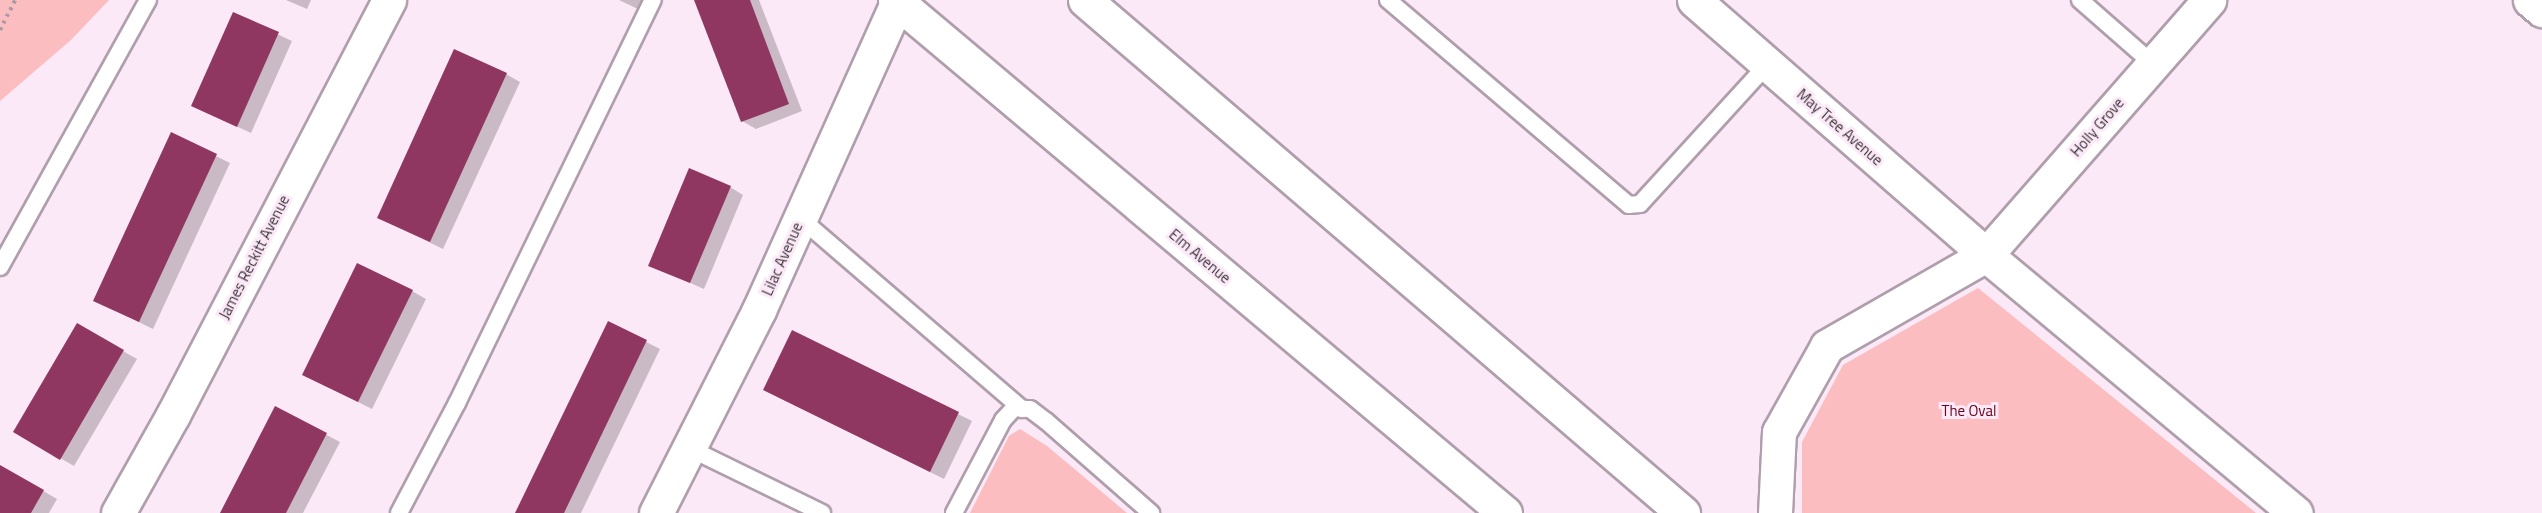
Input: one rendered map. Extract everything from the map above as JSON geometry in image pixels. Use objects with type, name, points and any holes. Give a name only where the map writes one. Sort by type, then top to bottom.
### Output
[{"type":"street","name":"James Reckitt Avenue","points":[[118,513],[173,415],[389,0]]},
{"type":"street","name":"Lilac Avenue","points":[[656,513],[800,218],[897,0]]},
{"type":"street","name":"Elm Avenue","points":[[897,0],[1505,513]]},
{"type":"street","points":[[1085,0],[1683,513]]},
{"type":"street","name":"May Tree Avenue","points":[[1694,0],[1986,255]]},
{"type":"street","name":"Holly Grove","points":[[1986,255],[2209,0]]},
{"type":"street","points":[[2530,0],[2542,10]]},
{"type":"street","points":[[1775,513],[1779,432],[1827,346],[1986,255],[2296,513]]},
{"type":"lane","points":[[0,267],[148,0]]},
{"type":"lane","points":[[399,513],[457,403],[653,0]]},
{"type":"lane","points":[[1388,0],[1629,205],[1640,204],[1768,64]]},
{"type":"lane","points":[[2080,0],[2153,64]]},
{"type":"lane","points":[[800,218],[1022,409]]},
{"type":"lane","points":[[954,513],[1003,420],[1014,408],[1030,409],[1046,421],[1151,513]]},
{"type":"lane","points":[[689,448],[822,513]]},
{"type":"path","points":[[0,30],[15,0]]},
{"type":"green space","points":[[0,0],[109,0],[71,40],[0,101]]},
{"type":"green space","name":"The Oval","points":[[1978,288],[2256,513],[1802,513],[1802,442],[1843,365]]},
{"type":"green space","points":[[1020,429],[1047,446],[1127,513],[970,513],[1009,436]]},
{"type":"building","points":[[694,0],[750,0],[789,104],[741,122]]},
{"type":"building","points":[[233,12],[279,32],[237,127],[191,106]]},
{"type":"building","points":[[454,49],[507,73],[430,242],[377,218]]},
{"type":"building","points":[[171,132],[217,154],[139,322],[93,301]]},
{"type":"building","points":[[689,168],[731,186],[690,283],[648,266]]},
{"type":"building","points":[[357,263],[413,290],[358,402],[302,375]]},
{"type":"building","points":[[608,321],[647,340],[564,513],[515,513]]},
{"type":"building","points":[[77,323],[124,350],[60,460],[13,432]]},
{"type":"building","points":[[792,330],[959,412],[930,472],[763,390]]},
{"type":"building","points":[[275,406],[327,433],[286,513],[220,513]]},
{"type":"building","points":[[0,465],[44,490],[31,513],[0,513]]}]
